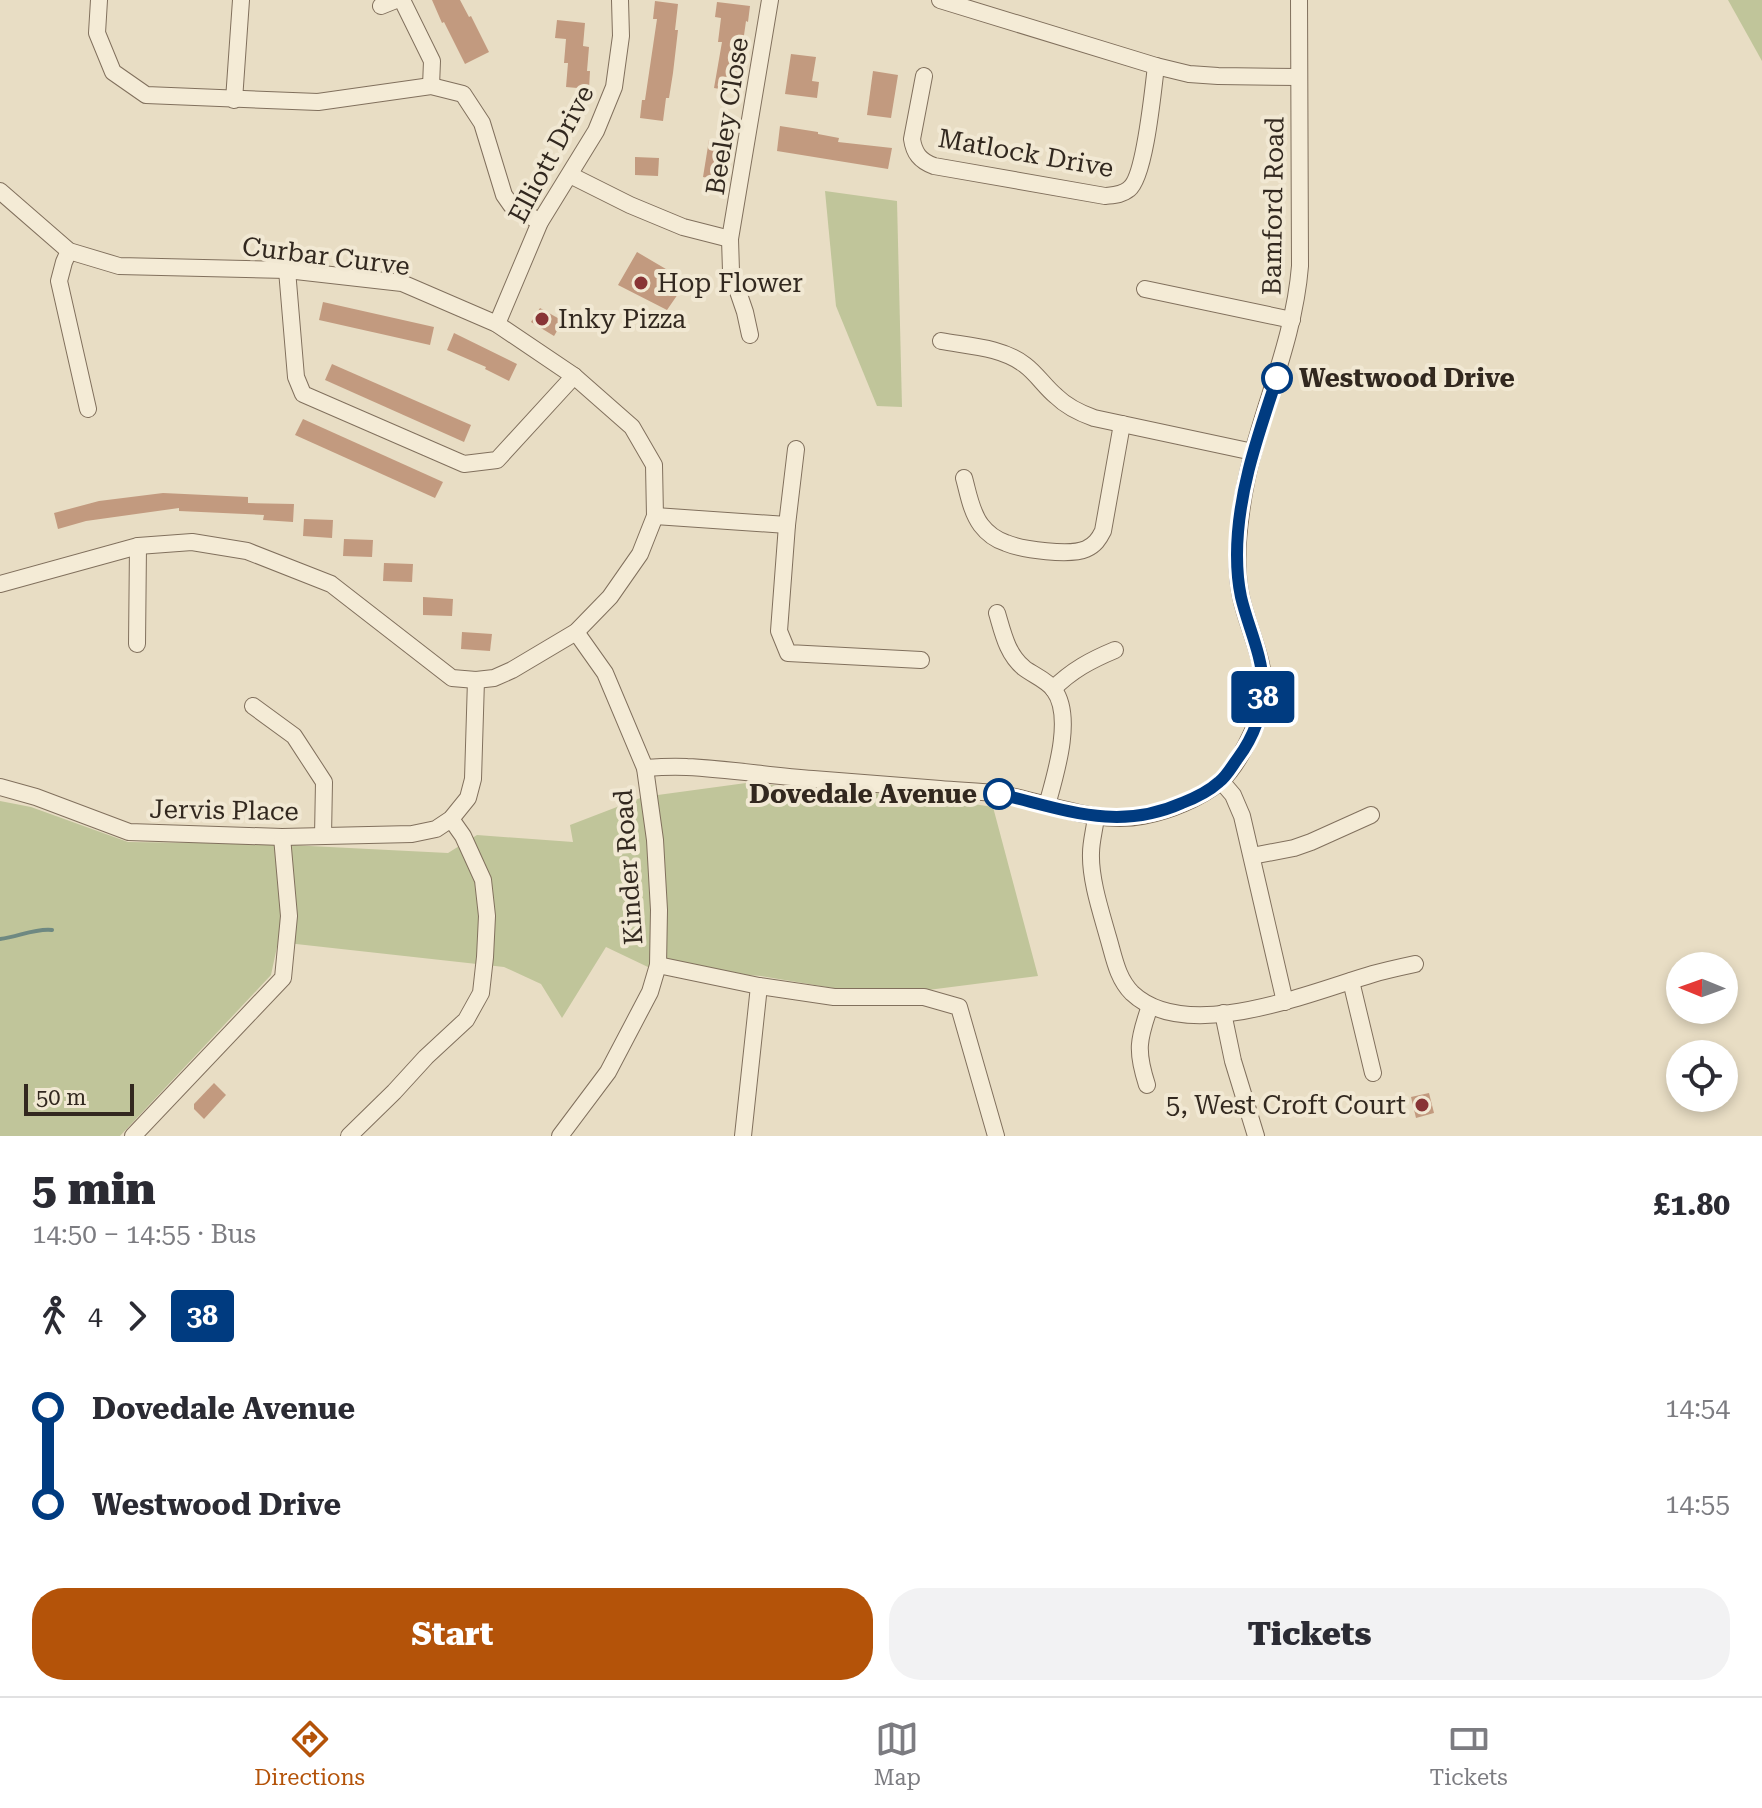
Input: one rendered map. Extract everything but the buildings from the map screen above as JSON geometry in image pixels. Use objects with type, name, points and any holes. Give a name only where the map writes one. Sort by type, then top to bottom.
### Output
[{"type":"street","points":[[99,0],[97,33],[113,72],[146,95],[318,102],[431,86],[463,94],[482,123],[504,195],[511,205],[540,222]]},
{"type":"street","points":[[234,100],[241,0]]},
{"type":"street","points":[[402,0],[432,61],[431,86]]},
{"type":"street","name":"Elliott Drive","points":[[497,324],[540,222],[596,131],[614,87],[621,36],[620,0]]},
{"type":"street","name":"Beeley Close","points":[[750,335],[731,271],[730,239],[770,0]]},
{"type":"street","points":[[940,0],[1189,74],[1299,77]]},
{"type":"street","name":"Bamford Road","points":[[645,768],[684,766],[999,794],[1096,816],[1120,818],[1169,809],[1221,781],[1244,750],[1262,709],[1261,663],[1241,598],[1237,550],[1241,510],[1253,452],[1277,378],[1298,293],[1299,0]]},
{"type":"street","name":"Matlock Drive","points":[[924,76],[912,139],[913,147],[924,162],[1105,196],[1128,191],[1136,182],[1156,66]]},
{"type":"street","name":"Beeley Close","points":[[570,175],[683,227],[730,239]]},
{"type":"street","name":"Curbar Curve","points":[[0,191],[69,251],[119,266],[287,270],[402,283],[497,324],[574,376],[632,427],[654,465],[655,516],[640,554],[610,597],[576,632],[512,670],[494,678],[476,680]]},
{"type":"street","points":[[69,251],[59,281],[88,409]]},
{"type":"street","points":[[287,270],[296,377],[303,394],[464,464],[497,460],[574,376]]},
{"type":"street","points":[[1145,289],[1292,320]]},
{"type":"street","points":[[941,341],[1012,357],[1044,382],[1054,395],[1094,418],[1253,452]]},
{"type":"street","points":[[964,478],[981,525],[992,536],[1021,547],[1066,553],[1089,548],[1098,541],[1103,531],[1122,424]]},
{"type":"street","points":[[796,449],[779,631],[788,653],[921,660]]},
{"type":"street","points":[[655,516],[787,525]]},
{"type":"street","points":[[0,584],[138,546],[192,542],[247,551],[331,584],[452,678],[476,680],[473,779],[468,798],[451,819],[463,836],[483,880],[487,916],[481,993],[466,1020],[349,1136]]},
{"type":"street","points":[[137,644],[138,546]]},
{"type":"street","points":[[997,613],[1012,655],[1053,689],[1061,709],[1060,756],[1047,805]]},
{"type":"street","name":"Kinder Road","points":[[560,1136],[608,1072],[650,992],[658,965],[655,840],[645,768],[605,673],[576,632]]},
{"type":"street","points":[[1053,689],[1089,661],[1115,650]]},
{"type":"street","points":[[253,706],[294,736],[324,782],[323,836]]},
{"type":"street","points":[[1221,781],[1237,802],[1285,1002]]},
{"type":"street","name":"Jervis Place","points":[[0,787],[36,797],[129,832],[282,837],[412,834],[436,829],[451,819]]},
{"type":"street","points":[[1252,856],[1345,836],[1371,815]]},
{"type":"street","points":[[1096,816],[1092,869],[1118,974],[1130,991],[1150,1006],[1165,1012],[1223,1013],[1285,1002],[1372,974],[1415,964]]},
{"type":"street","points":[[133,1136],[283,978],[289,916],[282,837]]},
{"type":"street","points":[[658,965],[759,986],[834,997],[924,997],[959,1007],[996,1136]]},
{"type":"street","points":[[1351,981],[1373,1073]]},
{"type":"street","points":[[743,1136],[759,986]]},
{"type":"street","points":[[1147,1085],[1140,1065],[1139,1038],[1150,1006]]},
{"type":"street","points":[[1223,1013],[1233,1061],[1256,1136]]},
{"type":"green space","points":[[1728,0],[1762,0],[1762,61]]},
{"type":"green space","points":[[825,191],[897,201],[902,407],[877,406],[836,306]]},
{"type":"green space","points":[[746,783],[934,798],[993,807],[1038,976],[928,990],[833,988],[761,976],[650,968],[606,947],[562,1018],[541,984],[504,967],[278,942],[271,975],[120,1136],[0,1136],[0,801],[31,807],[128,842],[270,844],[448,853],[477,835],[573,842],[570,825],[643,797]]},
{"type":"waterway","points":[[0,939],[52,930]]},
{"type":"bus line","name":"38","points":[[999,794],[1096,816],[1142,816],[1169,809],[1203,793],[1221,781],[1244,750],[1262,709],[1263,686],[1261,663],[1241,598],[1237,550],[1241,510],[1253,452],[1277,378]]},
{"type":"place","name":"Hop Flower","points":[[641,283]]},
{"type":"place","name":"Inky Pizza","points":[[542,319]]},
{"type":"place","name":"Westwood Drive","points":[[1277,378]]},
{"type":"place","name":"Dovedale Avenue","points":[[999,794]]},
{"type":"place","name":"5, West Croft Court","points":[[1422,1105]]}]
